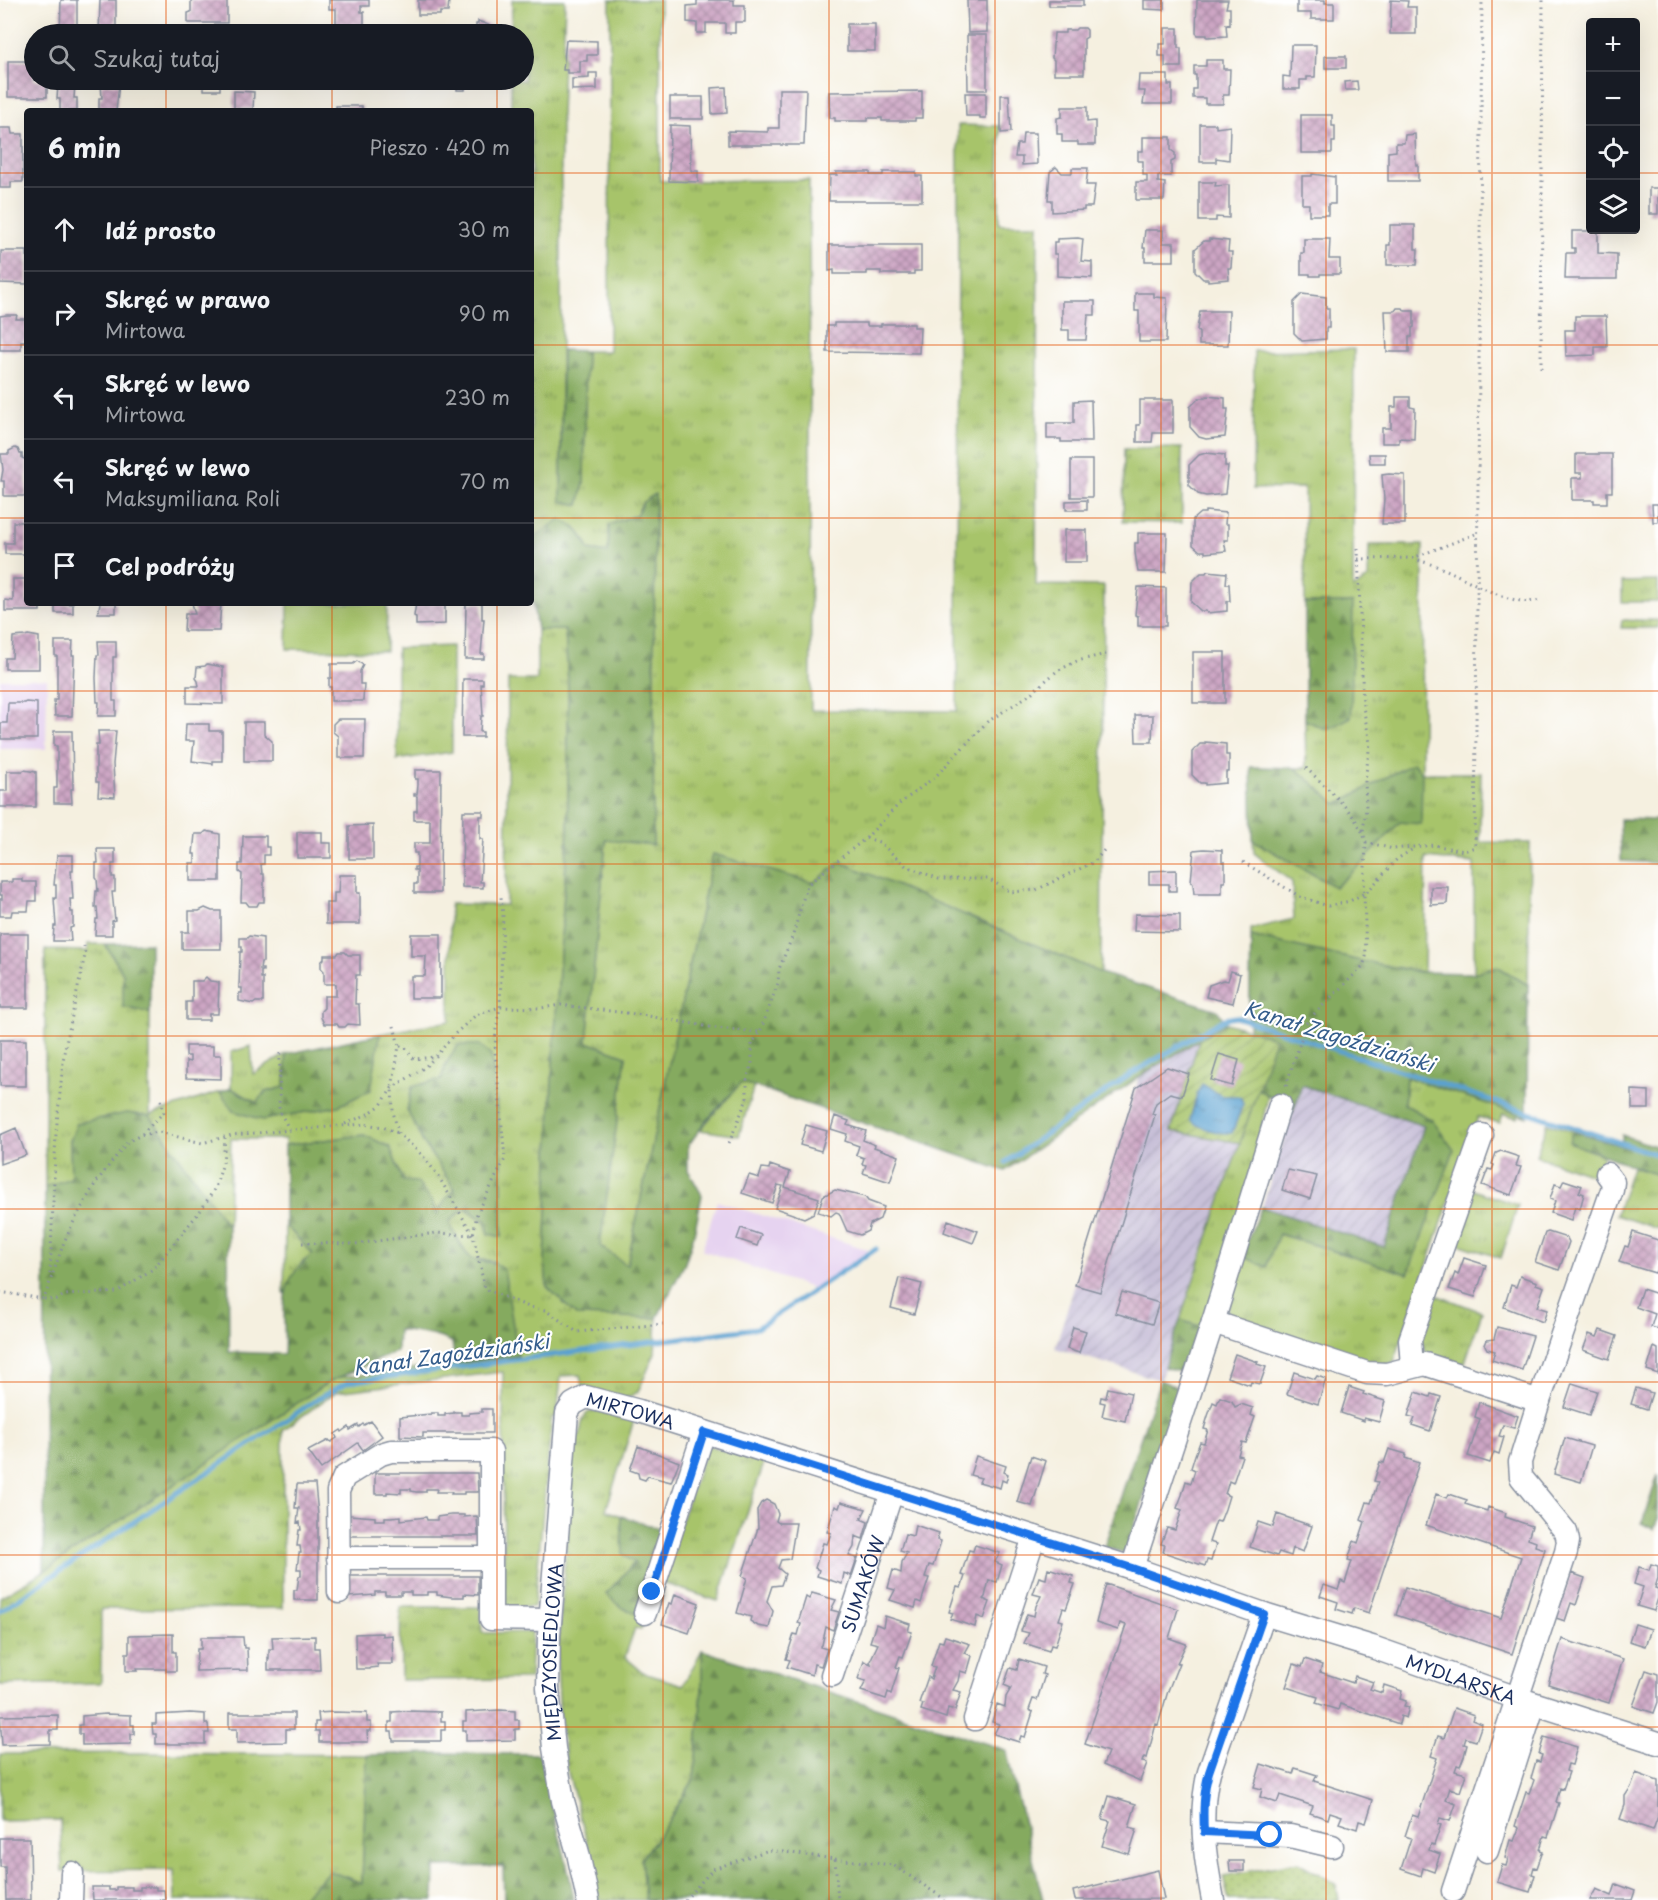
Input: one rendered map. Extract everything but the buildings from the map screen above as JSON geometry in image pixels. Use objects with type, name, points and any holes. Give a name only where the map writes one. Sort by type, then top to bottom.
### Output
[{"type":"street","points":[[1132,1568],[1213,1322],[1280,1105]]},
{"type":"street","points":[[1412,1366],[1410,1340],[1482,1135]]},
{"type":"street","points":[[1487,1851],[1568,1541],[1566,1533],[1521,1477],[1520,1462],[1612,1190],[1613,1182],[1607,1174]]},
{"type":"street","points":[[1213,1322],[1367,1373],[1387,1374],[1425,1364],[1539,1401]]},
{"type":"street","name":"MIRTOWA","points":[[573,1404],[586,1397],[639,1411],[1132,1568],[1264,1614]]},
{"type":"street","name":"MIĘDZYOSIEDLOWA","points":[[573,1404],[567,1413],[550,1620],[548,1688],[554,1748],[563,1801],[578,1853],[588,1900]]},
{"type":"street","points":[[645,1613],[704,1432]]},
{"type":"street","points":[[339,1592],[338,1491],[344,1477],[381,1454],[391,1451],[491,1451],[491,1619],[550,1620]]},
{"type":"street","name":"SUMAKÓW","points":[[832,1675],[892,1492]]},
{"type":"street","points":[[975,1719],[1034,1537]]},
{"type":"street","points":[[338,1558],[490,1558]]},
{"type":"street","points":[[1213,1900],[1204,1832],[1203,1794],[1264,1614]]},
{"type":"street","name":"MYDLARSKA","points":[[1264,1614],[1372,1647],[1526,1701],[1658,1743]]},
{"type":"street","points":[[1453,1891],[1526,1701]]},
{"type":"street","points":[[1204,1832],[1290,1836],[1332,1846]]},
{"type":"street","points":[[71,1900],[72,1873]]},
{"type":"path","points":[[1366,842],[1393,849],[1434,845],[1464,851],[1475,847],[1482,0]]},
{"type":"path","points":[[1541,368],[1543,0]]},
{"type":"path","points":[[1358,559],[1413,558],[1478,533]]},
{"type":"path","points":[[1280,1105],[1307,1021],[1363,966],[1366,957],[1364,894],[1366,842],[1363,831],[1366,809],[1365,781],[1370,743],[1364,707],[1358,548]]},
{"type":"path","points":[[1413,558],[1452,572],[1502,597],[1533,602],[1539,600]]},
{"type":"path","points":[[729,1143],[747,1099],[747,1078],[752,1065],[752,1043],[760,1032],[778,983],[778,969],[793,935],[807,885],[866,837],[898,804],[936,776],[987,722],[1029,695],[1057,671],[1077,661],[1110,653]]},
{"type":"path","points":[[1306,768],[1335,796],[1363,831]]},
{"type":"path","points":[[866,837],[879,842],[906,866],[939,879],[988,879],[1011,892],[1036,890],[1094,862],[1105,849]]},
{"type":"path","points":[[1243,862],[1299,896],[1328,906],[1350,901],[1364,894],[1397,859],[1415,848]]},
{"type":"path","points":[[473,1234],[477,1214],[505,1159],[495,1051],[500,1007],[503,915],[501,897]]},
{"type":"path","points":[[50,1279],[56,1132],[64,1053],[85,955],[84,946]]},
{"type":"path","points":[[341,1126],[368,1114],[381,1105],[392,1088],[425,1067],[476,1014],[500,1007],[542,1008],[561,1005],[643,1015],[716,1028],[760,1032]]},
{"type":"path","points":[[394,1026],[399,1046],[392,1088],[393,1111],[398,1133]]},
{"type":"path","points":[[399,1046],[405,1047],[414,1059],[435,1057]]},
{"type":"path","points":[[280,1053],[279,1110],[290,1131]]},
{"type":"path","points":[[141,1135],[164,1112],[160,1096]]},
{"type":"path","points":[[44,1299],[64,1242],[95,1184],[127,1142],[141,1135],[159,1132],[202,1143],[232,1135],[364,1124],[383,1127],[398,1133],[422,1155],[437,1174],[473,1234],[485,1289],[530,1307],[544,1310],[577,1332],[663,1324]]},
{"type":"path","points":[[0,1292],[57,1299],[64,1295],[117,1292],[153,1269],[201,1210],[215,1188],[223,1163],[225,1138]]},
{"type":"path","points":[[302,1243],[355,1244],[436,1233],[473,1234]]},
{"type":"path","points":[[685,1900],[713,1869],[769,1850],[893,1865],[944,1900]]},
{"type":"path","points":[[835,1859],[838,1900]]},
{"type":"shaded area","points":[[0,679],[47,679],[46,749],[0,749]]},
{"type":"shaded area","points":[[1199,1040],[1171,1131],[1240,1143],[1160,1380],[1055,1348],[1139,1077]]},
{"type":"shaded area","points":[[1302,1085],[1424,1126],[1384,1247],[1262,1207]]},
{"type":"shaded area","points":[[717,1201],[869,1250],[814,1289],[702,1250]]},
{"type":"green space","points":[[512,0],[565,0],[561,117],[561,501],[579,505],[584,483],[586,351],[609,351],[610,0],[660,0],[660,181],[809,180],[811,710],[957,711],[958,125],[1000,126],[999,224],[1038,224],[1036,585],[1104,586],[1101,973],[841,862],[813,883],[713,854],[627,1266],[599,1246],[626,1056],[587,1042],[606,840],[653,844],[655,495],[643,502],[636,515],[609,525],[608,553],[589,550],[585,539],[540,533],[534,538],[534,108],[511,108],[511,90],[534,90],[534,24],[511,24]]},
{"type":"green space","points":[[1354,349],[1353,589],[1368,578],[1369,545],[1423,545],[1422,773],[1481,773],[1480,842],[1530,843],[1528,985],[1497,966],[1474,973],[1474,863],[1426,858],[1424,972],[1361,961],[1251,936],[1251,929],[1294,919],[1292,882],[1254,853],[1253,840],[1335,887],[1359,866],[1400,822],[1421,824],[1413,764],[1337,804],[1295,768],[1306,768],[1305,720],[1327,729],[1353,603],[1305,603],[1304,488],[1253,489],[1254,351]]},
{"type":"green space","points":[[562,350],[586,351],[584,483],[579,505],[561,501]]},
{"type":"green space","points":[[1182,448],[1182,523],[1123,522],[1124,449]]},
{"type":"green space","points":[[655,494],[653,845],[606,840],[587,1042],[626,1056],[600,1246],[627,1265],[713,854],[813,883],[841,862],[1101,973],[1217,1010],[1226,1023],[1139,1077],[1005,1171],[741,1083],[705,1122],[688,1146],[688,1170],[702,1195],[685,1263],[657,1318],[577,1316],[547,1287],[545,1264],[552,1079],[568,831],[568,683],[565,630],[537,630],[533,606],[534,538],[560,519],[578,531],[589,550],[608,553],[609,525],[636,515],[643,502]]},
{"type":"green space","points":[[1658,581],[1658,602],[1622,602],[1622,582]]},
{"type":"green space","points":[[1305,603],[1353,603],[1351,717],[1327,730],[1305,720]]},
{"type":"green space","points":[[288,606],[387,606],[386,651],[287,649]]},
{"type":"green space","points":[[1622,620],[1658,620],[1658,628],[1621,628]]},
{"type":"green space","points":[[537,630],[565,630],[568,683],[568,831],[552,1079],[545,1264],[547,1286],[577,1316],[657,1318],[655,1353],[638,1392],[625,1399],[582,1386],[580,1375],[561,1376],[557,1417],[552,1417],[534,1607],[504,1607],[503,1372],[336,1392],[283,1430],[283,1608],[101,1609],[101,1683],[0,1685],[0,1597],[44,1571],[334,1378],[518,1356],[494,1261],[472,1259],[465,1252],[449,1222],[465,1208],[485,1221],[489,1234],[502,1236],[502,1158],[491,1056],[447,1062],[441,1079],[412,1087],[407,1110],[424,1144],[455,1189],[437,1215],[403,1181],[390,1147],[364,1135],[285,1145],[285,1139],[231,1139],[228,1226],[195,1223],[70,1141],[71,1178],[45,1187],[45,950],[88,951],[88,944],[105,944],[123,973],[124,1007],[150,1013],[150,1115],[220,1092],[233,1111],[263,1120],[338,1106],[370,1090],[380,1034],[450,1021],[450,904],[506,905],[508,680],[537,680]]},
{"type":"green space","points":[[452,646],[452,752],[397,760],[397,648]]},
{"type":"green space","points":[[1413,763],[1422,773],[1421,824],[1400,822],[1359,866],[1335,887],[1253,840],[1251,767],[1295,768],[1337,804]]},
{"type":"green space","points":[[1620,819],[1658,820],[1658,863],[1621,861]]},
{"type":"green space","points":[[1251,936],[1419,972],[1474,973],[1497,966],[1528,985],[1527,1117],[1406,1077],[1404,1104],[1432,1120],[1454,1150],[1408,1274],[1279,1234],[1266,1267],[1241,1256],[1261,1207],[1384,1247],[1424,1126],[1302,1085],[1293,1112],[1258,1089],[1275,1038],[1249,1030]]},
{"type":"green space","points":[[150,943],[150,1013],[123,1007],[123,973],[105,944]]},
{"type":"green space","points":[[1226,1023],[1275,1038],[1240,1143],[1171,1131],[1199,1040]]},
{"type":"green space","points":[[380,1034],[371,1090],[338,1106],[263,1120],[233,1111],[220,1092],[231,1088],[257,1103],[265,1092],[285,1087],[286,1054]]},
{"type":"green space","points":[[458,1045],[480,1045],[491,1056],[502,1158],[502,1237],[489,1234],[485,1221],[465,1208],[449,1222],[469,1257],[491,1262],[504,1269],[518,1356],[455,1363],[452,1342],[432,1335],[398,1330],[397,1351],[329,1382],[44,1571],[45,1187],[71,1178],[70,1141],[77,1123],[127,1113],[150,1116],[228,1226],[229,1352],[284,1354],[284,1312],[287,1288],[300,1265],[313,1254],[285,1225],[285,1145],[364,1135],[390,1147],[403,1181],[417,1182],[432,1201],[437,1214],[455,1189],[424,1144],[407,1110],[412,1087],[441,1079],[447,1062]]},
{"type":"green space","points":[[251,1046],[253,1074],[286,1054],[285,1087],[265,1092],[257,1103],[231,1088],[231,1052]]},
{"type":"green space","points":[[1406,1077],[1519,1114],[1518,1118],[1503,1114],[1500,1123],[1478,1117],[1394,1362],[1379,1368],[1226,1316],[1241,1256],[1278,1234],[1408,1274],[1432,1120],[1404,1104]]},
{"type":"green space","points":[[741,1083],[754,1086],[739,1136],[700,1130]]},
{"type":"green space","points":[[1258,1089],[1268,1096],[1252,1173],[1202,1327],[1180,1320]]},
{"type":"green space","points":[[1547,1123],[1573,1131],[1570,1142],[1603,1156],[1595,1176],[1536,1156]]},
{"type":"green space","points":[[1573,1131],[1622,1146],[1622,1135],[1658,1147],[1658,1175],[1569,1142]]},
{"type":"green space","points":[[1632,1167],[1658,1175],[1658,1229],[1616,1215]]},
{"type":"green space","points":[[1470,1189],[1518,1205],[1501,1258],[1452,1242]]},
{"type":"green space","points":[[285,1225],[313,1255],[302,1262],[284,1294]]},
{"type":"green space","points":[[1434,1294],[1482,1312],[1464,1365],[1426,1353],[1420,1336]]},
{"type":"green space","points":[[1180,1320],[1202,1327],[1186,1374],[1164,1367]]},
{"type":"green space","points":[[1160,1380],[1180,1391],[1125,1553],[1104,1547]]},
{"type":"green space","points":[[596,1411],[634,1420],[606,1510],[621,1516],[623,1554],[634,1563],[606,1594],[622,1608],[646,1619],[641,1629],[635,1628],[625,1657],[644,1673],[683,1685],[702,1650],[702,1693],[694,1779],[663,1830],[641,1858],[645,1900],[598,1900],[591,1856],[568,1773],[560,1721],[557,1661],[575,1435],[580,1436],[585,1415]]},
{"type":"green space","points":[[707,1445],[764,1463],[718,1601],[660,1582]]},
{"type":"green space","points":[[1658,1475],[1658,1518],[1654,1529],[1642,1523]]},
{"type":"green space","points":[[621,1516],[664,1530],[637,1613],[622,1608],[606,1594],[634,1563],[623,1554]]},
{"type":"green space","points":[[400,1607],[481,1607],[482,1633],[532,1632],[530,1679],[401,1680]]},
{"type":"green space","points":[[702,1650],[1006,1750],[1043,1900],[645,1900],[641,1858],[663,1830],[694,1779],[702,1693]]},
{"type":"green space","points":[[0,1754],[367,1755],[362,1883],[329,1871],[300,1900],[175,1900],[174,1870],[62,1871],[60,1820],[0,1821]]},
{"type":"green space","points":[[540,1754],[574,1900],[504,1900],[503,1866],[435,1867],[434,1900],[300,1900],[329,1871],[362,1883],[367,1755]]},
{"type":"green space","points":[[1298,1862],[1336,1884],[1339,1900],[1229,1900],[1223,1876]]},
{"type":"water","points":[[1202,1084],[1222,1096],[1241,1098],[1243,1104],[1232,1133],[1210,1130],[1190,1120]]},
{"type":"waterway","name":"Kanał Zagoździański","points":[[1006,1162],[1131,1074],[1225,1019],[1236,1017],[1658,1155]]},
{"type":"waterway","name":"Kanał Zagoździański","points":[[0,1611],[319,1398],[348,1382],[757,1328],[876,1249]]},
{"type":"route","points":[[652,1592],[704,1432],[1132,1568],[1264,1614],[1209,1772],[1203,1794],[1203,1811],[1204,1832],[1270,1835]]}]
